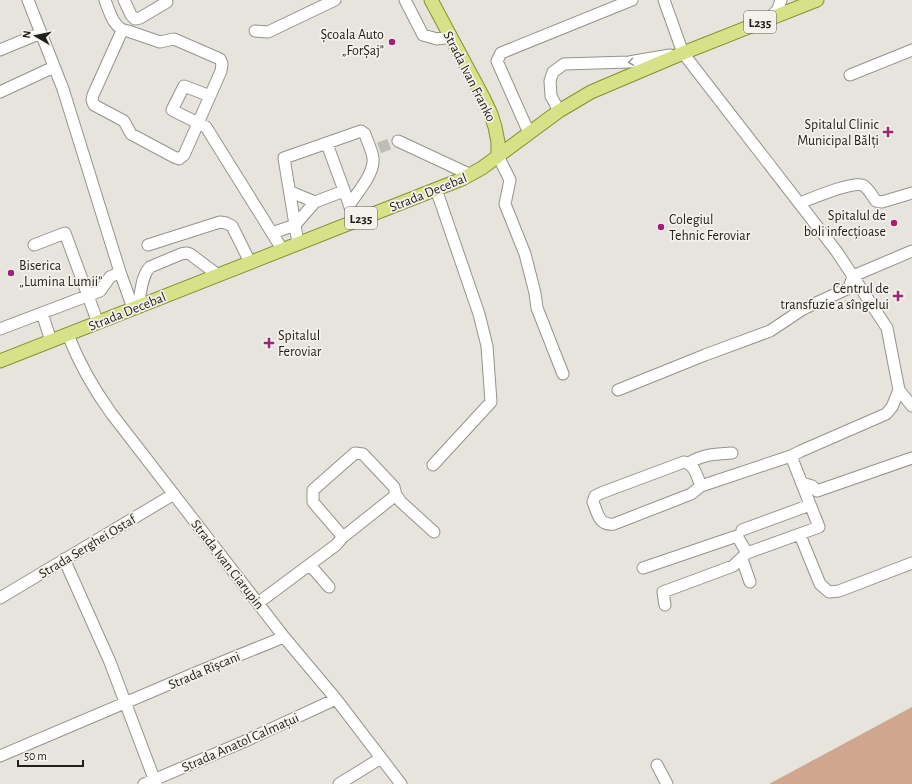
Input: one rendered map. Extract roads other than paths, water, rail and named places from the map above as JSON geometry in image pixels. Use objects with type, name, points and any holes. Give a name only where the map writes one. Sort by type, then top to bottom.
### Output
[{"type":"main road","name":"Strada Ivan Franko","points":[[431,0],[491,114],[498,142],[498,156]]},
{"type":"main road","name":"Strada Decebal","points":[[0,361],[471,175],[559,112],[597,89],[770,18],[793,4],[817,0]]},
{"type":"street","points":[[28,0],[63,89],[120,272],[136,307]]},
{"type":"street","points":[[124,31],[121,33],[93,95],[92,100],[94,105],[124,121],[131,134],[174,158],[180,159],[184,155],[221,71],[222,64],[220,59],[174,39],[160,42],[124,31],[116,25],[106,3],[124,0],[131,15],[135,19],[140,18],[167,2]]},
{"type":"street","points":[[255,31],[268,32],[335,0]]},
{"type":"street","points":[[405,0],[423,35],[437,39],[451,37]]},
{"type":"street","points":[[529,134],[497,61],[501,52],[632,0]]},
{"type":"street","points":[[664,0],[683,53],[837,252],[887,328],[899,390],[912,406]]},
{"type":"street","points":[[770,18],[778,9],[781,0]]},
{"type":"street","points":[[0,50],[41,33]]},
{"type":"street","points":[[850,75],[912,50]]},
{"type":"street","points":[[559,112],[551,96],[550,81],[553,72],[564,64],[628,62],[683,53]]},
{"type":"street","points":[[0,92],[54,67]]},
{"type":"street","points":[[210,96],[184,86],[172,110],[206,127],[282,249]]},
{"type":"street","points":[[298,243],[291,192],[284,158],[361,132],[364,134],[374,149],[372,168],[368,178],[349,205]]},
{"type":"street","points":[[398,141],[471,175]]},
{"type":"street","points":[[327,144],[355,220]]},
{"type":"street","points":[[498,156],[510,180],[505,204],[525,254],[535,293],[537,308],[563,374]]},
{"type":"street","points":[[800,203],[852,184],[863,185],[876,201],[882,202],[912,193]]},
{"type":"street","points":[[433,465],[491,402],[487,346],[479,314],[436,189]]},
{"type":"street","points":[[272,233],[295,225],[315,202],[344,191]]},
{"type":"street","points":[[291,192],[315,202]]},
{"type":"street","points":[[148,245],[220,222],[226,223],[232,226],[250,262]]},
{"type":"street","points":[[34,245],[64,233],[98,323]]},
{"type":"street","points":[[618,390],[770,331],[803,309],[849,288],[853,276],[912,251]]},
{"type":"street","points":[[136,307],[148,270],[181,254],[190,254],[218,274]]},
{"type":"street","points":[[0,330],[100,291],[110,277],[120,272]]},
{"type":"street","points":[[42,313],[51,341]]},
{"type":"street","name":"Strada Ivan Ciarupin","points":[[68,335],[81,366],[94,390],[284,637],[336,699],[401,784]]},
{"type":"street","points":[[701,486],[693,467],[689,463],[684,462],[600,492],[595,496],[593,502],[601,522],[607,525],[614,524],[691,494],[701,486],[791,456],[886,414],[892,407],[899,390]]},
{"type":"street","points":[[343,537],[313,502],[312,490],[355,453],[363,454],[394,486],[396,494],[401,502],[434,532]]},
{"type":"street","points":[[689,463],[697,457],[732,453]]},
{"type":"street","points":[[665,605],[663,592],[733,566],[745,556],[819,528],[791,456]]},
{"type":"street","points":[[802,483],[812,486],[817,491],[912,458]]},
{"type":"street","name":"Strada Serghei Ostaf","points":[[0,598],[174,494]]},
{"type":"street","points":[[258,603],[336,545],[343,537],[396,494]]},
{"type":"street","points":[[742,530],[810,505]]},
{"type":"street","points":[[800,535],[820,584],[829,592],[838,591],[912,563]]},
{"type":"street","points":[[642,568],[737,536],[745,556],[750,582]]},
{"type":"street","points":[[64,559],[102,644],[125,704],[151,783]]},
{"type":"street","points":[[310,565],[329,588]]},
{"type":"street","name":"Strada Rîșcani","points":[[0,756],[284,637]]},
{"type":"street","name":"Strada Anatol Calmațui","points":[[151,783],[336,699]]},
{"type":"street","points":[[339,784],[381,758]]},
{"type":"street","points":[[657,765],[667,784]]},
{"type":"tunnel","points":[[379,148],[398,141]]},
{"type":"place","name":"Școala Auto „ForȘaj”","points":[[392,42]]},
{"type":"place","name":"Spitalul Clinic Municipal Bălți","points":[[888,132]]},
{"type":"place","name":"Spitalul de boli infecțioase","points":[[894,223]]},
{"type":"place","name":"Colegiul Tehnic Feroviar","points":[[661,227]]},
{"type":"place","name":"Biserica „Lumina Lumii”","points":[[11,273]]},
{"type":"place","name":"Centrul de transfuzie a sîngelui","points":[[898,296]]},
{"type":"place","name":"Spitalul Feroviar","points":[[269,343]]}]
